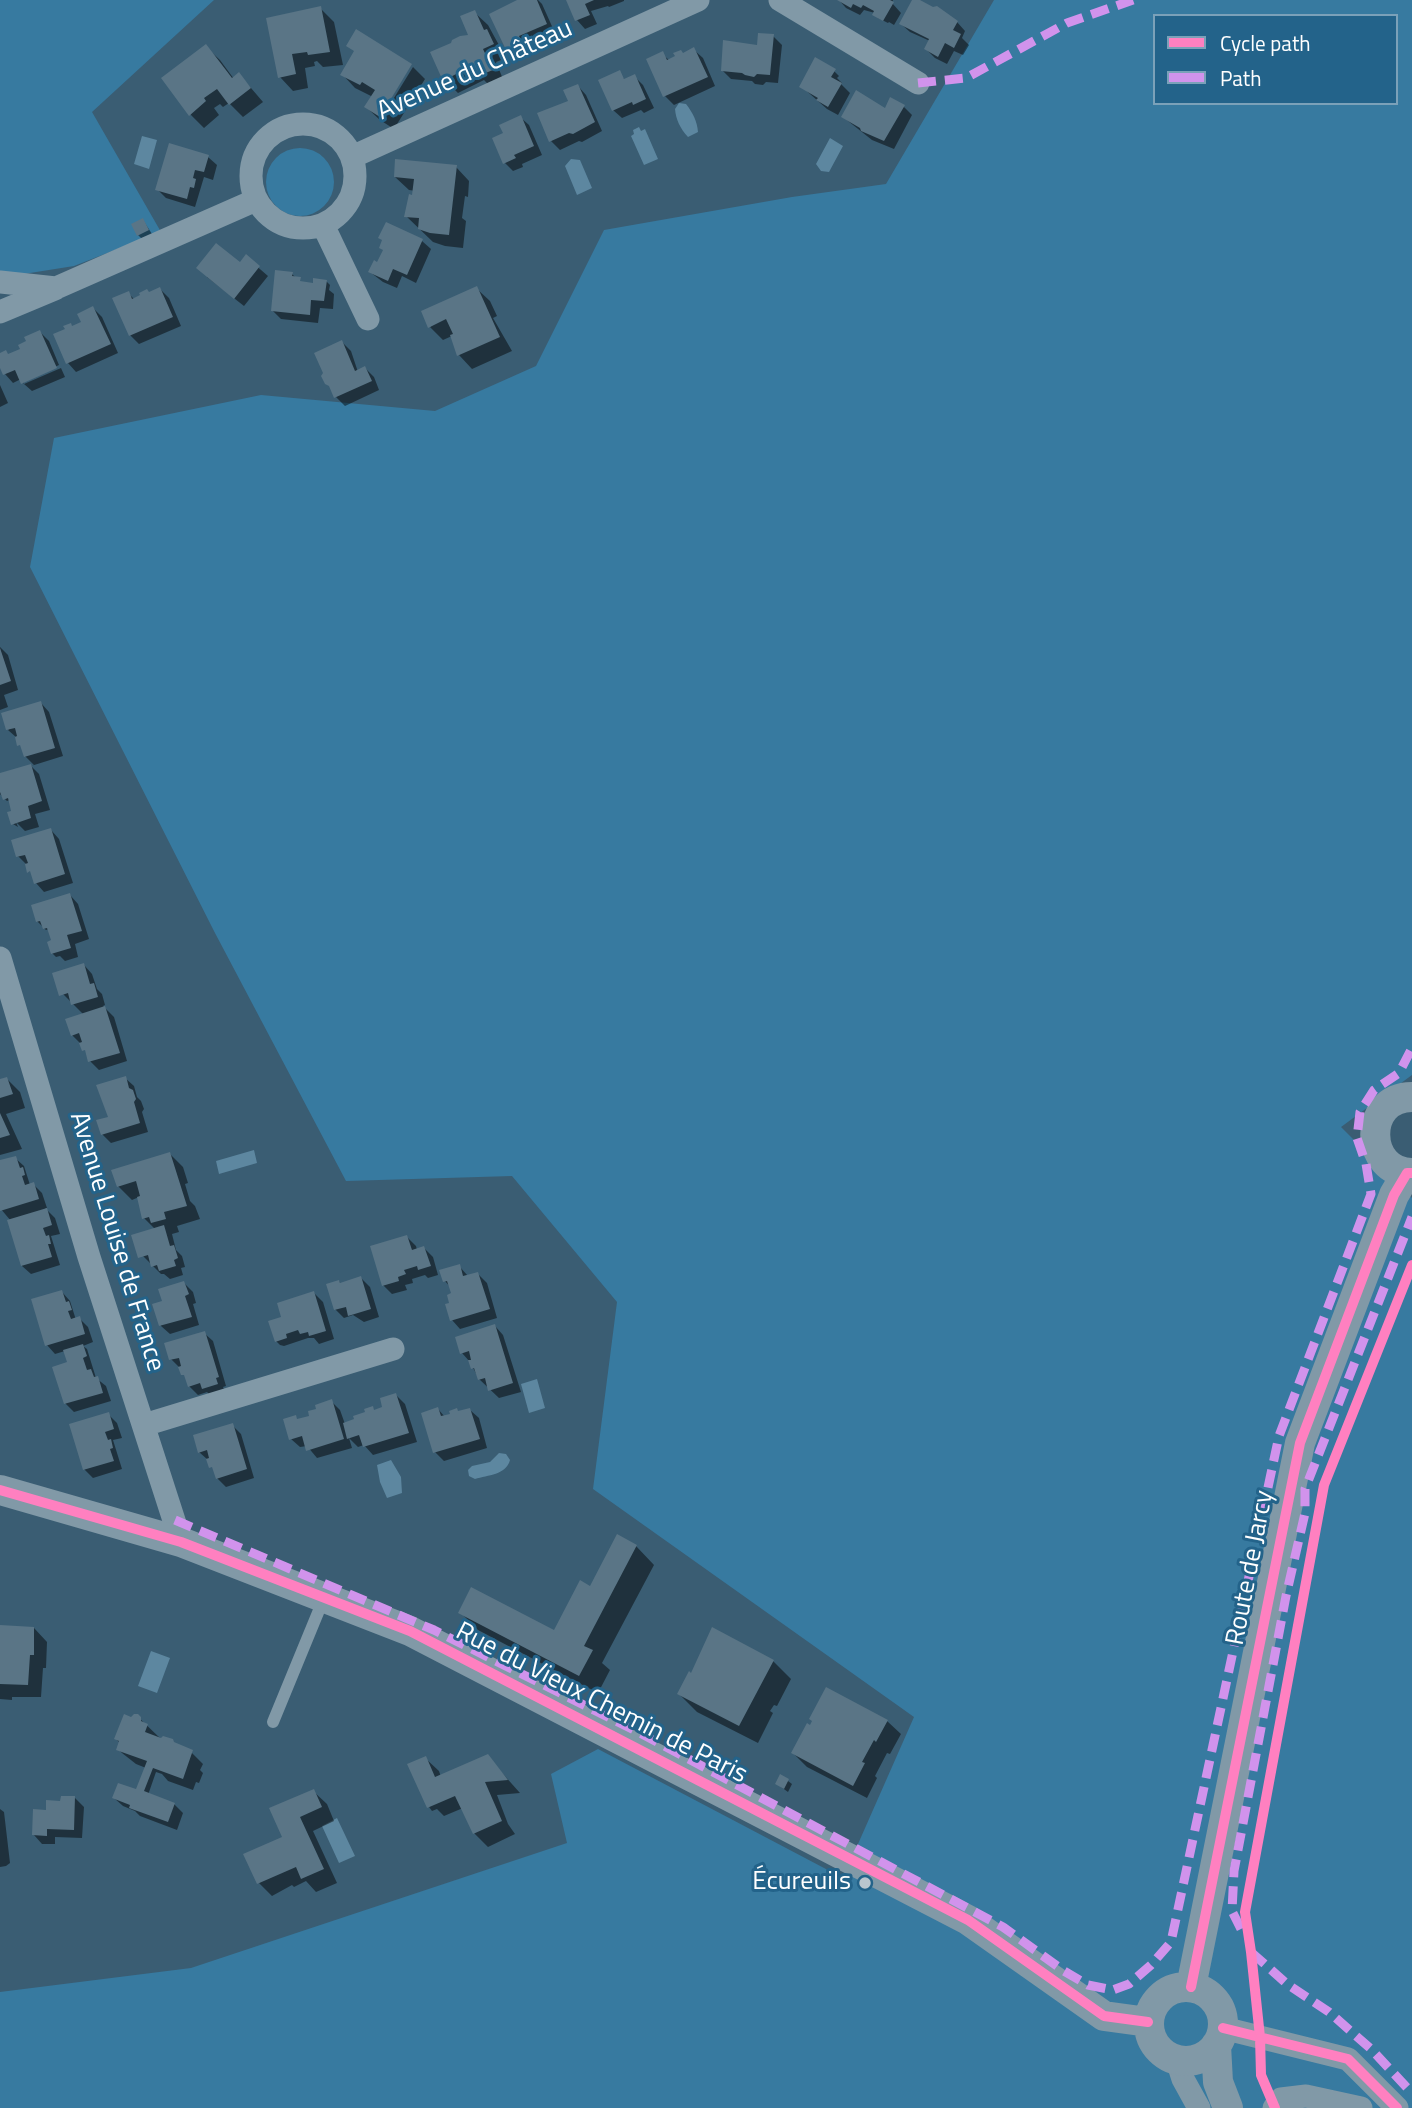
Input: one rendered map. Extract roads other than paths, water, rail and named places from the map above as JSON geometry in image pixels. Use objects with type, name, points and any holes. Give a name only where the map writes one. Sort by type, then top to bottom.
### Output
[{"type":"street","name":"Avenue du Château","points":[[352,158],[698,0]]},
{"type":"street","points":[[780,0],[918,83]]},
{"type":"street","points":[[302,124],[323,128],[341,140],[352,158],[356,177],[351,197],[340,214],[323,225],[308,229],[292,228],[278,223],[265,213],[256,200],[250,180],[254,159],[264,141],[282,128],[302,124]]},
{"type":"street","points":[[0,312],[256,200]]},
{"type":"street","points":[[323,225],[368,319]]},
{"type":"street","points":[[0,282],[56,288]]},
{"type":"street","name":"Avenue Louise de France","points":[[0,957],[89,1257],[181,1542]]},
{"type":"street","points":[[1410,1173],[1390,1166],[1379,1153],[1374,1140],[1375,1125],[1381,1113],[1393,1101],[1412,1097]]},
{"type":"street","name":"Route de Jarcy","points":[[1191,1987],[1300,1443],[1394,1195],[1410,1173]]},
{"type":"street","points":[[144,1425],[393,1349]]},
{"type":"street","name":"Rue du Vieux Chemin de Paris","points":[[0,1490],[181,1542],[411,1632],[968,1920],[1104,2016],[1148,2022]]},
{"type":"street","points":[[1219,2036],[1201,2058],[1189,2062],[1177,2060],[1157,2048],[1150,2035],[1148,2022],[1153,2007],[1161,1996],[1178,1988],[1191,1987],[1214,2000],[1221,2015],[1219,2082],[1228,2108]]},
{"type":"street","points":[[1219,2036],[1348,2059],[1397,2108]]},
{"type":"street","points":[[1177,2060],[1183,2079],[1199,2108]]},
{"type":"street","points":[[1274,2108],[1281,2099],[1306,2096],[1361,2108]]},
{"type":"lane","points":[[273,1722],[324,1598]]},
{"type":"place","name":"Écureuils","points":[[865,1883]]}]
